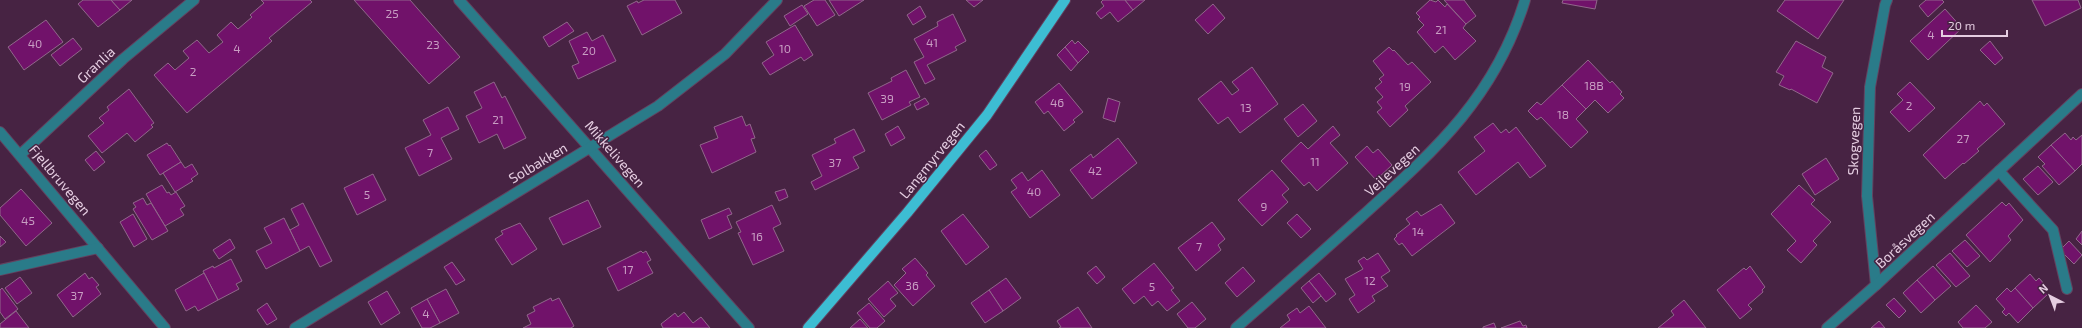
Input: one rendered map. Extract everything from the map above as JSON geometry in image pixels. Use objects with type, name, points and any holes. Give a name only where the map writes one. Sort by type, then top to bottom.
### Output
[{"type":"main road","name":"Langmyrvegen","points":[[808,328],[907,213],[987,115],[1065,0]]},
{"type":"street","name":"Granlia","points":[[21,154],[122,59],[194,0]]},
{"type":"street","name":"Mikkelivegen","points":[[459,0],[749,328]]},
{"type":"street","name":"Solbakken","points":[[295,328],[658,106],[725,54],[777,0]]},
{"type":"street","name":"Vejlevegen","points":[[1236,328],[1396,185],[1456,127],[1497,68],[1511,41],[1525,0]]},
{"type":"street","name":"Skogvegen","points":[[1876,285],[1867,196],[1870,87],[1885,5],[1888,0]]},
{"type":"street","name":"Boråsvegen","points":[[1828,328],[2082,94]]},
{"type":"street","name":"Fjellbruvegen","points":[[0,132],[21,154],[165,328]]},
{"type":"street","points":[[1999,171],[2053,230],[2067,289]]},
{"type":"street","points":[[0,270],[98,248]]},
{"type":"building","points":[[83,0],[111,0],[120,10],[98,27],[78,4]]},
{"type":"building","points":[[111,0],[132,0],[120,10]]},
{"type":"building","points":[[261,0],[310,0],[312,2],[269,38],[272,41],[187,113],[154,75],[168,63],[175,70],[189,58],[183,51],[197,40],[209,53],[223,42],[217,35],[231,22],[238,29],[252,17],[250,15],[264,3]]},
{"type":"building","points":[[354,0],[410,0],[460,57],[429,84]]},
{"type":"building","points":[[644,0],[675,0],[682,13],[642,35],[627,6],[637,1],[638,3]]},
{"type":"building","points":[[814,0],[825,0],[835,15],[817,26],[804,6]]},
{"type":"building","points":[[829,0],[864,0],[839,16]]},
{"type":"building","points":[[966,0],[983,0],[974,7]]},
{"type":"building","points":[[1103,0],[1125,0],[1133,10],[1118,22],[1110,12],[1101,19],[1096,13],[1104,6],[1101,2]]},
{"type":"building","points":[[1125,0],[1145,0],[1133,10]]},
{"type":"building","points":[[1430,0],[1436,2],[1438,0],[1445,7],[1447,4],[1466,24],[1463,28],[1476,41],[1455,60],[1443,46],[1435,53],[1417,32],[1424,25],[1418,19],[1420,17],[1416,13]]},
{"type":"building","points":[[1444,0],[1464,0],[1476,16],[1466,24]]},
{"type":"building","points":[[1563,0],[1597,0],[1595,9],[1562,3]]},
{"type":"building","points":[[1785,0],[1844,0],[1818,39],[1777,11]]},
{"type":"building","points":[[1926,0],[1942,0],[1944,2],[1928,17],[1919,6]]},
{"type":"building","points":[[2032,0],[2078,0],[2081,8],[2045,26]]},
{"type":"building","points":[[1213,4],[1225,18],[1208,34],[1195,20]]},
{"type":"building","points":[[802,5],[808,14],[790,26],[784,16]]},
{"type":"building","points":[[920,6],[926,17],[913,25],[907,15]]},
{"type":"building","points":[[1945,9],[1962,28],[1928,60],[1910,41]]},
{"type":"building","points":[[953,14],[966,41],[955,47],[957,50],[927,65],[935,79],[925,84],[914,62],[924,57],[914,39],[938,26],[937,22]]},
{"type":"building","points":[[46,20],[63,42],[24,70],[8,47]]},
{"type":"building","points":[[567,22],[574,31],[549,47],[543,37]]},
{"type":"building","points":[[795,25],[813,55],[804,61],[801,57],[770,75],[762,63],[774,55],[766,42]]},
{"type":"building","points":[[587,32],[592,41],[603,35],[616,61],[578,79],[572,66],[579,63],[569,41]]},
{"type":"building","points":[[73,38],[82,49],[60,66],[51,55]]},
{"type":"building","points":[[1072,40],[1075,44],[1078,41],[1089,52],[1078,63],[1065,47]]},
{"type":"building","points":[[1796,41],[1826,57],[1822,67],[1833,73],[1817,103],[1791,89],[1790,90],[1779,85],[1784,76],[1776,72]]},
{"type":"building","points":[[1990,41],[2003,58],[1995,65],[1980,50]]},
{"type":"building","points":[[1065,47],[1078,63],[1071,71],[1057,55]]},
{"type":"building","points":[[1389,47],[1393,51],[1394,50],[1408,65],[1412,62],[1431,82],[1405,106],[1408,110],[1390,127],[1377,112],[1382,108],[1377,102],[1383,97],[1375,88],[1382,82],[1379,79],[1384,75],[1373,61]]},
{"type":"building","points":[[1588,60],[1610,83],[1612,81],[1622,92],[1620,94],[1624,98],[1608,113],[1595,100],[1586,109],[1562,85]]},
{"type":"building","points":[[1252,67],[1278,104],[1240,133],[1228,117],[1218,124],[1198,99],[1221,81],[1232,95],[1239,90],[1232,82]]},
{"type":"building","points":[[906,70],[920,97],[909,102],[911,105],[882,120],[868,93],[892,81],[891,78]]},
{"type":"building","points":[[494,82],[502,98],[505,96],[526,138],[504,149],[497,134],[479,143],[466,116],[482,108],[474,92]]},
{"type":"building","points":[[1910,82],[1935,108],[1909,132],[1890,112],[1903,100],[1897,94]]},
{"type":"building","points":[[1059,83],[1083,112],[1073,120],[1075,122],[1064,131],[1048,111],[1044,114],[1035,102]]},
{"type":"building","points":[[1562,85],[1586,109],[1576,119],[1588,132],[1571,148],[1541,117],[1537,120],[1528,111],[1537,102],[1541,105]]},
{"type":"building","points":[[129,89],[154,123],[151,125],[153,127],[135,142],[127,133],[102,153],[88,136],[104,123],[99,118],[109,110],[107,107]]},
{"type":"building","points":[[925,98],[929,104],[917,110],[914,104]]},
{"type":"building","points":[[1108,98],[1120,102],[1115,122],[1103,118]]},
{"type":"building","points":[[1980,101],[1984,106],[1987,103],[2005,124],[1977,149],[1979,151],[1945,179],[1923,155]]},
{"type":"building","points":[[1303,104],[1317,121],[1298,137],[1284,119]]},
{"type":"building","points":[[448,107],[459,129],[441,138],[452,159],[419,176],[405,148],[431,135],[423,120]]},
{"type":"building","points":[[742,116],[746,126],[750,124],[755,138],[751,139],[756,152],[712,173],[700,145],[718,138],[714,127]]},
{"type":"building","points":[[1493,123],[1501,133],[1506,129],[1509,133],[1516,127],[1546,166],[1530,178],[1518,162],[1476,195],[1458,172],[1485,151],[1474,137]]},
{"type":"building","points":[[898,126],[905,138],[891,146],[885,134]]},
{"type":"building","points":[[1333,126],[1340,135],[1330,143],[1348,163],[1317,191],[1309,182],[1304,186],[1281,161],[1301,142],[1308,149]]},
{"type":"building","points":[[854,129],[865,151],[853,157],[859,168],[815,190],[811,182],[822,176],[812,155],[836,143],[834,139]]},
{"type":"building","points":[[2065,133],[2071,140],[2073,137],[2076,140],[2082,135],[2082,164],[2075,171],[2051,145]]},
{"type":"building","points":[[1118,138],[1137,163],[1092,199],[1070,170],[1091,154],[1093,158]]},
{"type":"building","points":[[167,143],[169,146],[170,145],[181,162],[160,175],[147,155]]},
{"type":"building","points":[[2051,145],[2075,171],[2059,185],[2042,166],[2045,164],[2038,157]]},
{"type":"building","points":[[1367,146],[1373,153],[1378,149],[1392,165],[1376,180],[1355,157]]},
{"type":"building","points":[[986,150],[997,165],[990,170],[979,156]]},
{"type":"building","points":[[96,151],[105,162],[94,171],[85,160]]},
{"type":"building","points":[[1826,158],[1839,179],[1815,195],[1802,174]]},
{"type":"building","points":[[181,162],[185,168],[192,164],[198,174],[191,179],[193,181],[175,192],[163,173]]},
{"type":"building","points":[[2038,166],[2053,182],[2038,195],[2023,179]]},
{"type":"building","points":[[1042,170],[1060,195],[1030,218],[1011,192],[1017,188],[1011,180],[1022,172],[1028,181]]},
{"type":"building","points":[[1272,170],[1289,189],[1282,195],[1288,202],[1262,226],[1238,200]]},
{"type":"building","points":[[373,174],[386,200],[357,215],[344,188]]},
{"type":"building","points":[[162,185],[167,193],[169,192],[171,195],[176,192],[185,206],[180,209],[184,215],[165,226],[146,194]]},
{"type":"building","points":[[1799,185],[1815,200],[1811,204],[1831,222],[1813,241],[1817,245],[1801,263],[1787,250],[1796,241],[1771,214]]},
{"type":"building","points":[[21,189],[52,223],[26,246],[0,215],[0,208]]},
{"type":"building","points":[[785,189],[788,197],[779,201],[775,192]]},
{"type":"building","points":[[143,198],[147,205],[151,203],[168,231],[152,240],[133,209],[136,207],[133,203]]},
{"type":"building","points":[[588,200],[601,227],[563,245],[549,218]]},
{"type":"building","points":[[2002,202],[2006,206],[2009,203],[2023,220],[2008,236],[2011,240],[1990,262],[1966,235]]},
{"type":"building","points":[[303,203],[332,261],[320,267],[309,246],[300,251],[290,230],[299,225],[291,209]]},
{"type":"building","points":[[1441,204],[1455,223],[1412,256],[1402,243],[1399,245],[1394,239],[1397,236],[1396,235],[1410,224],[1406,219],[1417,211],[1421,216]]},
{"type":"building","points":[[772,205],[781,224],[773,228],[784,251],[753,265],[738,233],[741,232],[736,222]]},
{"type":"building","points":[[729,208],[732,214],[727,216],[732,228],[709,239],[701,220]]},
{"type":"building","points":[[133,214],[147,239],[134,247],[120,222]]},
{"type":"building","points":[[963,214],[989,247],[966,265],[941,231]]},
{"type":"building","points":[[1297,214],[1311,229],[1301,238],[1287,223]]},
{"type":"building","points":[[284,218],[300,251],[266,269],[256,251],[272,243],[264,228]]},
{"type":"building","points":[[1212,222],[1225,239],[1218,245],[1221,250],[1196,271],[1178,248]]},
{"type":"building","points":[[520,223],[537,249],[512,265],[495,239],[503,234],[501,231]]},
{"type":"building","points":[[2082,231],[2082,245],[2076,239]]},
{"type":"building","points":[[0,236],[6,242],[0,247]]},
{"type":"building","points":[[230,239],[235,248],[219,259],[213,250]]},
{"type":"building","points":[[1965,240],[1980,256],[1967,267],[1952,251]]},
{"type":"building","points":[[2069,241],[2082,255],[2074,264],[2060,250]]},
{"type":"building","points":[[641,251],[643,253],[646,251],[651,260],[647,262],[653,273],[618,291],[607,268]]},
{"type":"building","points":[[1378,253],[1390,271],[1381,277],[1388,286],[1372,296],[1375,301],[1358,313],[1349,299],[1355,295],[1345,279],[1363,269],[1358,261],[1364,257],[1367,260]]},
{"type":"building","points":[[1950,253],[1970,276],[1956,287],[1936,265]]},
{"type":"building","points":[[915,258],[928,273],[926,275],[935,286],[913,306],[894,285],[906,273],[902,269]]},
{"type":"building","points":[[231,259],[242,281],[236,284],[239,289],[218,300],[203,271],[213,266],[214,268]]},
{"type":"building","points":[[452,262],[465,280],[456,285],[444,267]]},
{"type":"building","points":[[1154,263],[1174,288],[1171,290],[1180,301],[1167,311],[1158,301],[1152,306],[1144,296],[1134,304],[1122,289]]},
{"type":"building","points":[[1096,266],[1105,277],[1097,284],[1087,273]]},
{"type":"building","points":[[1750,266],[1765,287],[1762,290],[1763,292],[1748,305],[1752,309],[1740,319],[1717,290],[1744,268],[1746,270]]},
{"type":"building","points":[[1933,266],[1951,286],[1935,300],[1917,280]]},
{"type":"building","points":[[1243,267],[1255,281],[1237,297],[1225,283]]},
{"type":"building","points":[[85,273],[89,279],[92,277],[99,285],[96,287],[101,294],[73,317],[57,295]]},
{"type":"building","points":[[204,273],[218,300],[198,311],[195,306],[186,311],[175,290]]},
{"type":"building","points":[[1319,273],[1336,294],[1326,302],[1309,281]]},
{"type":"building","points":[[2030,274],[2036,281],[2039,278],[2045,285],[2042,288],[2048,294],[2033,308],[2015,288]]},
{"type":"building","points":[[20,277],[32,293],[17,304],[5,288]]},
{"type":"building","points":[[1006,278],[1021,298],[1003,311],[989,290]]},
{"type":"building","points":[[1917,280],[1935,300],[1921,313],[1903,293]]},
{"type":"building","points":[[888,281],[898,293],[890,299],[896,306],[884,317],[868,299]]},
{"type":"building","points":[[1309,281],[1321,296],[1313,303],[1301,288]]},
{"type":"building","points":[[2,288],[18,309],[5,319],[0,312],[0,290]]},
{"type":"building","points":[[2007,288],[2011,292],[2015,288],[2033,308],[2018,323],[2009,313],[2006,316],[2002,312],[2005,309],[1996,299]]},
{"type":"building","points":[[446,289],[459,313],[440,323],[427,299]]},
{"type":"building","points":[[989,290],[1003,311],[985,323],[971,303]]},
{"type":"building","points":[[387,291],[400,313],[381,325],[368,302]]},
{"type":"building","points":[[551,298],[552,301],[559,298],[574,326],[571,328],[523,328],[531,324],[527,315],[535,311],[533,307]]},
{"type":"building","points":[[1894,298],[1906,311],[1899,318],[1886,305]]},
{"type":"building","points":[[427,299],[440,323],[430,328],[422,328],[411,308]]},
{"type":"building","points":[[1684,300],[1706,328],[1658,328],[1674,315],[1671,311]]},
{"type":"building","points":[[1192,302],[1206,319],[1195,328],[1188,328],[1177,314]]},
{"type":"building","points":[[267,303],[277,319],[267,325],[257,310]]},
{"type":"building","points":[[869,303],[885,321],[877,328],[870,328],[857,313]]},
{"type":"building","points":[[1976,305],[1992,322],[1985,328],[1963,328],[1958,322]]},
{"type":"building","points":[[1309,306],[1326,328],[1280,328],[1290,320],[1287,315],[1297,308],[1300,313]]},
{"type":"building","points":[[1078,307],[1092,328],[1059,328],[1061,327],[1057,321]]},
{"type":"building","points":[[16,311],[29,328],[0,328],[0,324]]},
{"type":"building","points":[[684,312],[693,323],[701,317],[710,328],[663,328],[661,324],[675,313],[678,317]]},
{"type":"building","points":[[860,319],[868,328],[850,328]]},
{"type":"building","points":[[1520,321],[1523,326],[1526,325],[1527,328],[1501,328]]},
{"type":"building","points":[[1879,321],[1885,328],[1871,328]]},
{"type":"building","points":[[1494,323],[1496,328],[1483,328],[1483,327]]}]
